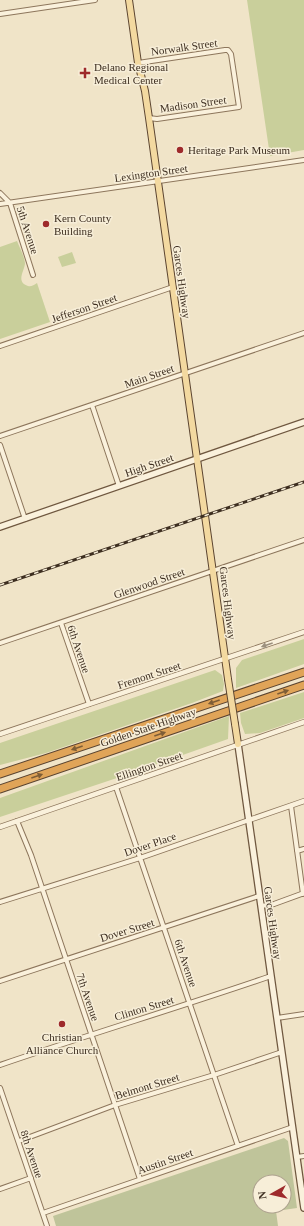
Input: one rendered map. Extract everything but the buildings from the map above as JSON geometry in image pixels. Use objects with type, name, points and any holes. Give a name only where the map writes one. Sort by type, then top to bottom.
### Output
[{"type":"highway","name":"Golden State Highway","points":[[0,774],[304,672]]},
{"type":"highway","name":"Golden State Highway","points":[[0,789],[304,685]]},
{"type":"highway","points":[[0,770],[31,764]]},
{"type":"main road","name":"Garces Highway","points":[[128,0],[149,118],[304,1208]]},
{"type":"main road","name":"High Street","points":[[0,527],[304,422]]},
{"type":"street","points":[[0,14],[70,2],[95,0]]},
{"type":"street","name":"Norwalk Street","points":[[138,63],[226,50],[231,54],[239,107]]},
{"type":"street","name":"Madison Street","points":[[149,118],[156,119],[239,107]]},
{"type":"street","name":"Lexington Street","points":[[0,204],[304,160]]},
{"type":"street","name":"5th Avenue","points":[[0,193],[10,203],[33,275]]},
{"type":"street","name":"Jefferson Street","points":[[0,346],[173,287]]},
{"type":"street","name":"Main Street","points":[[0,436],[304,333]]},
{"type":"street","points":[[92,405],[119,486]]},
{"type":"street","points":[[0,446],[25,519]]},
{"type":"street","name":"Glenwood Street","points":[[0,643],[304,540]]},
{"type":"street","name":"6th Avenue","points":[[61,622],[89,704]]},
{"type":"street","name":"Fremont Street","points":[[0,734],[225,660],[304,632]]},
{"type":"street","name":"Ellington Street","points":[[0,827],[304,722]]},
{"type":"street","name":"6th Avenue","points":[[116,787],[238,1146]]},
{"type":"street","name":"Dover Place","points":[[0,902],[140,858],[304,801]]},
{"type":"street","points":[[261,906],[274,904],[304,894],[291,806]]},
{"type":"street","name":"7th Avenue","points":[[18,821],[140,1179]]},
{"type":"street","points":[[297,851],[304,849]]},
{"type":"street","name":"Dover Street","points":[[0,981],[259,896]]},
{"type":"street","name":"Clinton Street","points":[[0,1065],[91,1034],[190,1004],[271,976]]},
{"type":"street","points":[[277,1018],[304,1014]]},
{"type":"street","name":"Belmont Street","points":[[18,1141],[115,1105],[214,1075],[282,1052]]},
{"type":"street","name":"8th Avenue","points":[[0,1088],[47,1226]]},
{"type":"street","name":"Austin Street","points":[[43,1212],[293,1127]]},
{"type":"street","points":[[297,1157],[304,1156]]},
{"type":"street","points":[[0,1189],[31,1178]]},
{"type":"green space","points":[[247,0],[304,0],[304,150],[270,156]]},
{"type":"green space","points":[[17,241],[25,263],[21,279],[22,282],[29,286],[37,283],[50,322],[0,339],[0,247]]},
{"type":"green space","points":[[72,252],[76,263],[62,267],[58,257]]},
{"type":"green space","points":[[304,639],[304,664],[236,688],[236,668],[242,660]]},
{"type":"green space","points":[[215,670],[222,675],[224,684],[223,691],[46,753],[0,765],[0,743]]},
{"type":"green space","points":[[304,692],[304,718],[260,733],[245,734],[241,723],[240,713]]},
{"type":"green space","points":[[229,716],[228,739],[0,817],[0,798]]},
{"type":"green space","points":[[284,1138],[288,1141],[297,1208],[292,1209],[292,1174],[252,1174],[252,1214],[276,1214],[278,1226],[56,1226],[53,1216]]},
{"type":"railway","points":[[0,585],[304,482]]},
{"type":"place","name":"Delano Regional Medical Center","points":[[85,73]]},
{"type":"place","name":"Heritage Park Museum","points":[[180,150]]},
{"type":"place","name":"Kern County Building","points":[[46,224]]},
{"type":"place","name":"Christian Alliance Church","points":[[62,1024]]}]
